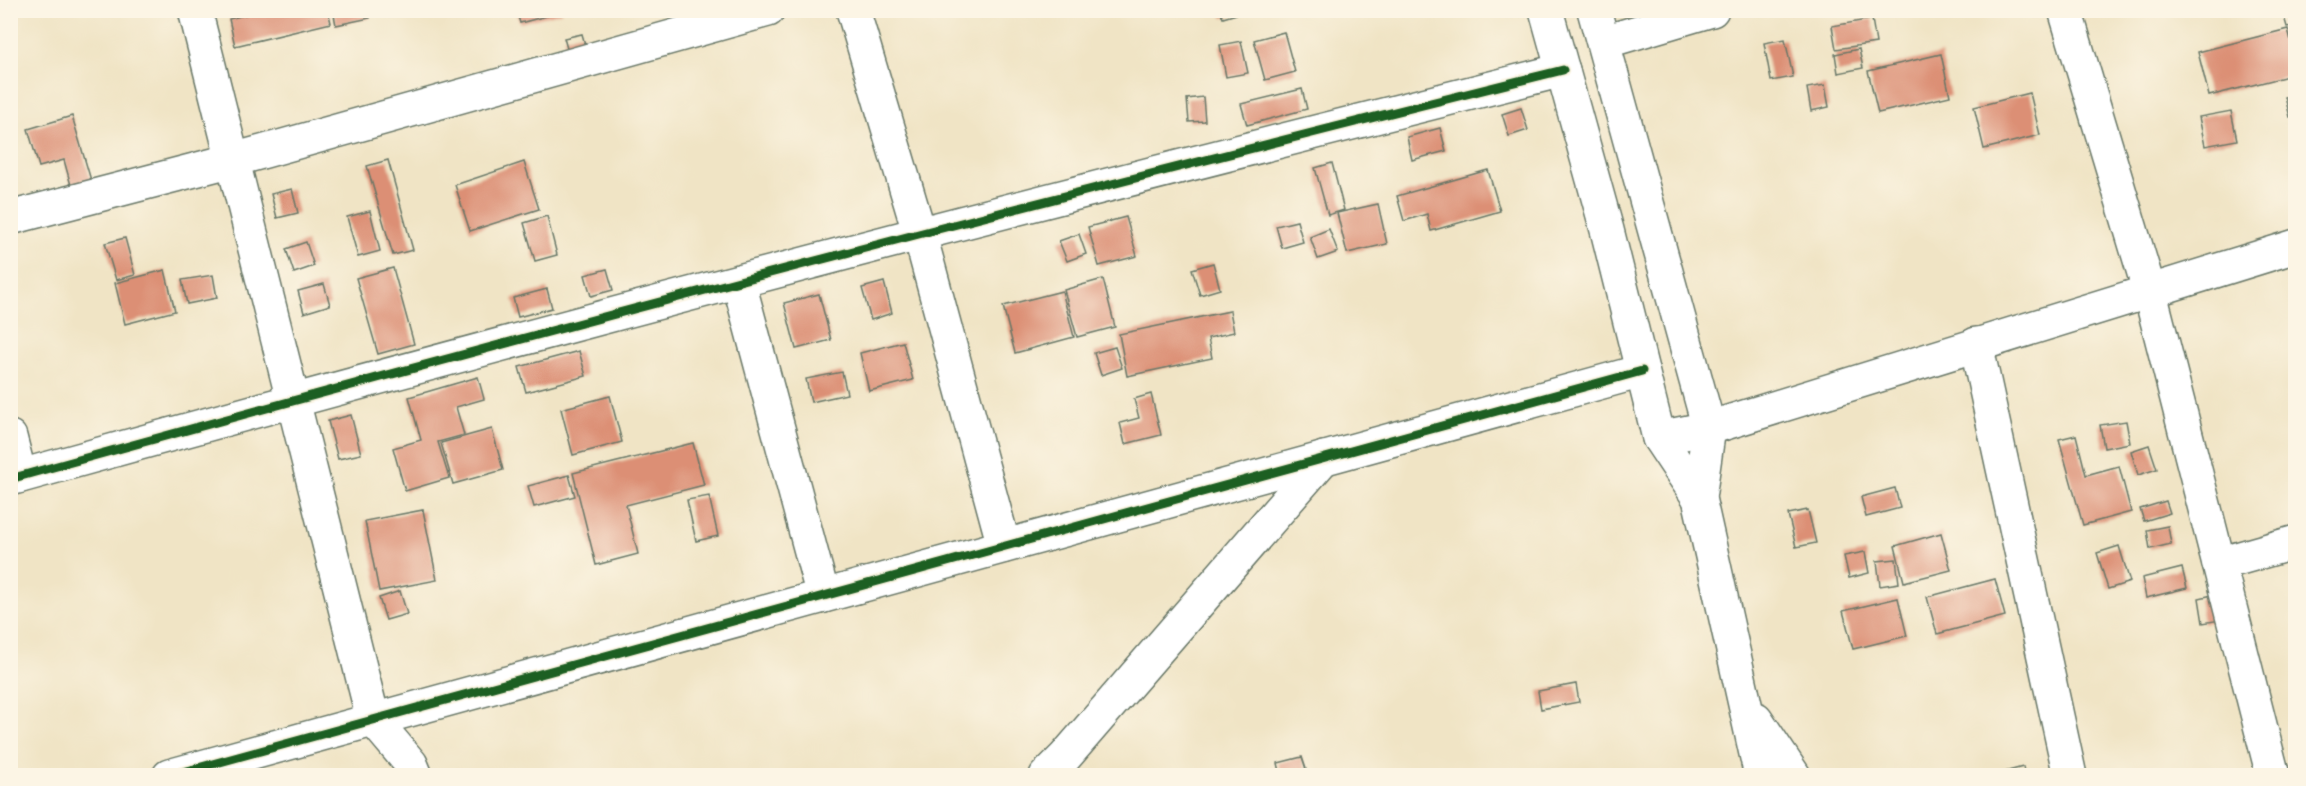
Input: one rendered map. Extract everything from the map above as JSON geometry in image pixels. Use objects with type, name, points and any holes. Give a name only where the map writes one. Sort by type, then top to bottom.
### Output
[{"type":"street","points":[[195,10],[373,719],[411,764],[416,776]]},
{"type":"street","points":[[10,218],[233,160],[768,10]]},
{"type":"street","points":[[853,10],[920,235],[1004,546]]},
{"type":"street","points":[[1546,10],[1607,230],[1659,438],[1699,498]]},
{"type":"street","points":[[1594,10],[1709,428],[1699,498],[1761,776]]},
{"type":"street","points":[[1604,42],[1712,10]]},
{"type":"street","points":[[2065,10],[2150,293],[2272,776]]},
{"type":"street","points":[[10,437],[16,477],[292,400],[1282,140],[1563,70]]},
{"type":"street","points":[[1659,438],[1709,428],[1976,344],[2150,293],[2295,246]]},
{"type":"street","points":[[739,283],[823,596]]},
{"type":"street","points":[[1976,344],[2070,776]]},
{"type":"street","points":[[169,776],[1642,370]]},
{"type":"street","points":[[1046,776],[1324,458]]},
{"type":"street","points":[[2219,564],[2295,542]]},
{"type":"street","points":[[1745,703],[1794,776]]},
{"type":"building","points":[[256,10],[328,10],[331,23],[235,46],[229,19],[256,12]]},
{"type":"building","points":[[333,10],[369,10],[370,18],[336,25]]},
{"type":"building","points":[[516,10],[561,10],[562,12],[520,23]]},
{"type":"building","points":[[674,10],[695,10],[698,19],[678,25]]},
{"type":"building","points":[[1220,10],[1240,10],[1240,13],[1223,18]]},
{"type":"building","points":[[2282,10],[2296,10],[2296,36],[2292,26],[2287,27]]},
{"type":"building","points":[[1872,19],[1876,43],[1836,49],[1832,26]]},
{"type":"building","points":[[2288,29],[2296,60],[2296,74],[2209,96],[2198,52]]},
{"type":"building","points":[[1284,32],[1295,72],[1265,80],[1254,40]]},
{"type":"building","points":[[582,34],[588,55],[570,59],[564,38]]},
{"type":"building","points":[[1785,39],[1793,77],[1771,81],[1764,43]]},
{"type":"building","points":[[1241,41],[1248,73],[1226,77],[1220,45]]},
{"type":"building","points":[[1859,49],[1863,68],[1838,73],[1835,54]]},
{"type":"building","points":[[1941,54],[1950,96],[1878,113],[1868,71]]},
{"type":"building","points":[[1825,85],[1829,107],[1811,111],[1807,88]]},
{"type":"building","points":[[1302,89],[1307,109],[1247,125],[1241,104]]},
{"type":"building","points":[[2030,93],[2040,135],[1984,149],[1974,107]]},
{"type":"building","points":[[2296,94],[2296,115],[2290,117],[2285,97]]},
{"type":"building","points":[[1203,97],[1205,121],[1189,122],[1187,99]]},
{"type":"building","points":[[1521,108],[1528,130],[1509,136],[1502,114]]},
{"type":"building","points":[[2231,111],[2237,140],[2205,146],[2199,117]]},
{"type":"building","points":[[72,116],[95,194],[75,200],[64,160],[39,167],[28,129]]},
{"type":"building","points":[[1440,128],[1446,151],[1412,160],[1407,137]]},
{"type":"building","points":[[388,160],[413,250],[393,255],[367,166]]},
{"type":"building","points":[[524,162],[539,209],[470,231],[455,185]]},
{"type":"building","points":[[1332,163],[1344,210],[1328,215],[1315,168]]},
{"type":"building","points":[[1488,170],[1500,211],[1431,231],[1427,214],[1404,221],[1397,196]]},
{"type":"building","points":[[292,189],[298,213],[277,218],[271,194]]},
{"type":"building","points":[[1378,204],[1387,244],[1347,253],[1337,213]]},
{"type":"building","points":[[370,211],[380,251],[358,257],[347,217]]},
{"type":"building","points":[[547,216],[557,255],[535,261],[524,223]]},
{"type":"building","points":[[1126,217],[1137,256],[1099,266],[1088,227]]},
{"type":"building","points":[[1297,221],[1303,242],[1282,248],[1276,226]]},
{"type":"building","points":[[1329,229],[1338,252],[1318,259],[1310,237]]},
{"type":"building","points":[[1079,234],[1086,254],[1067,261],[1059,241]]},
{"type":"building","points":[[125,238],[135,275],[116,280],[105,243]]},
{"type":"building","points":[[306,242],[314,266],[294,273],[286,249]]},
{"type":"building","points":[[1213,263],[1220,289],[1200,295],[1192,269]]},
{"type":"building","points":[[393,268],[414,344],[378,354],[356,278]]},
{"type":"building","points":[[607,269],[613,290],[591,296],[585,275]]},
{"type":"building","points":[[165,270],[175,311],[125,324],[115,283]]},
{"type":"building","points":[[213,275],[217,298],[187,304],[182,280]]},
{"type":"building","points":[[1103,279],[1115,327],[1077,337],[1064,290]]},
{"type":"building","points":[[884,282],[892,313],[871,320],[862,288]]},
{"type":"building","points":[[324,284],[330,305],[304,313],[298,291]]},
{"type":"building","points":[[547,289],[552,308],[518,317],[513,298]]},
{"type":"building","points":[[1062,291],[1074,337],[1015,353],[1003,306]]},
{"type":"building","points":[[819,294],[831,340],[796,349],[784,303]]},
{"type":"building","points":[[1230,311],[1234,332],[1208,338],[1212,358],[1127,376],[1119,334]]},
{"type":"building","points":[[903,342],[913,380],[869,391],[860,353]]},
{"type":"building","points":[[1115,347],[1122,368],[1101,375],[1094,353]]},
{"type":"building","points":[[579,351],[586,376],[526,392],[519,367]]},
{"type":"building","points":[[842,372],[847,394],[811,402],[806,379]]},
{"type":"building","points":[[478,377],[484,399],[456,407],[464,435],[438,442],[449,478],[405,491],[393,448],[421,440],[409,397]]},
{"type":"building","points":[[1151,394],[1161,435],[1125,444],[1120,423],[1139,418],[1134,399]]},
{"type":"building","points":[[610,396],[622,442],[573,455],[561,409]]},
{"type":"building","points":[[351,415],[361,454],[338,459],[328,421]]},
{"type":"building","points":[[2126,421],[2130,443],[2104,448],[2100,425]]},
{"type":"building","points":[[492,429],[503,470],[453,484],[441,443]]},
{"type":"building","points":[[2076,435],[2086,475],[2119,466],[2131,512],[2083,525],[2059,439]]},
{"type":"building","points":[[693,443],[704,485],[626,505],[638,554],[596,565],[573,473]]},
{"type":"building","points":[[2149,445],[2157,469],[2138,475],[2131,451]]},
{"type":"building","points":[[569,475],[575,496],[534,507],[528,486]]},
{"type":"building","points":[[1895,488],[1900,508],[1866,517],[1861,497]]},
{"type":"building","points":[[709,496],[718,536],[696,541],[687,500]]},
{"type":"building","points":[[2166,501],[2170,513],[2144,521],[2140,509]]},
{"type":"building","points":[[423,510],[437,580],[379,591],[365,521]]},
{"type":"building","points":[[1808,510],[1816,543],[1796,547],[1788,514]]},
{"type":"building","points":[[2168,526],[2171,544],[2150,549],[2147,530]]},
{"type":"building","points":[[1941,533],[1951,570],[1904,582],[1895,546]]},
{"type":"building","points":[[2119,546],[2130,582],[2108,589],[2097,553]]},
{"type":"building","points":[[1865,552],[1869,573],[1849,578],[1844,556]]},
{"type":"building","points":[[1896,559],[1899,583],[1880,586],[1877,561]]},
{"type":"building","points":[[2182,568],[2187,588],[2146,598],[2142,578]]},
{"type":"building","points":[[1995,579],[2005,616],[1937,634],[1927,597]]},
{"type":"building","points":[[400,591],[407,614],[386,620],[379,598]]},
{"type":"building","points":[[2217,594],[2221,620],[2203,623],[2199,598]]},
{"type":"building","points":[[1898,598],[1907,636],[1853,649],[1843,611]]},
{"type":"building","points":[[1576,684],[1579,702],[1541,709],[1538,691]]},
{"type":"building","points":[[1302,757],[1306,769],[1281,776],[1278,763]]},
{"type":"building","points":[[2023,767],[2025,776],[1993,776],[1993,775]]},
{"type":"cycle path","points":[[10,479],[397,372],[785,269],[1563,70]]},
{"type":"cycle path","points":[[169,776],[1642,371]]}]
